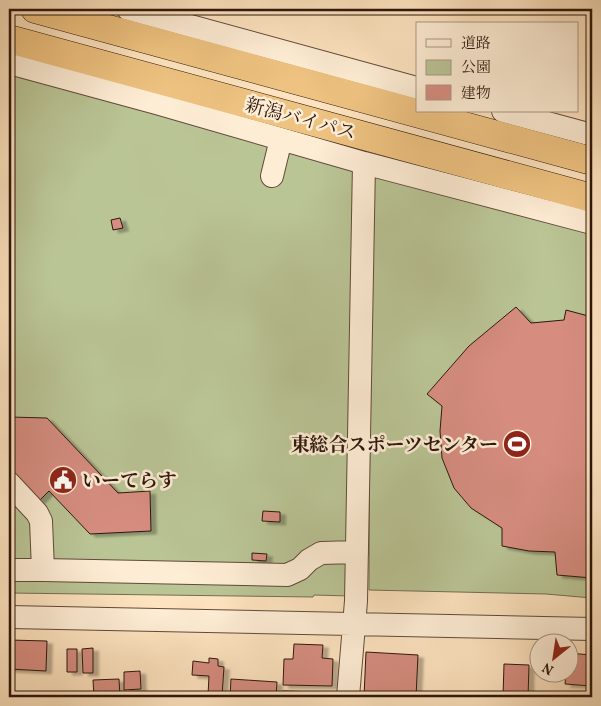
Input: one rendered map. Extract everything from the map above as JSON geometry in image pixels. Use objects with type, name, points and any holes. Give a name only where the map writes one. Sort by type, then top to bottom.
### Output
[{"type":"highway","name":"新潟バイパス","points":[[35,9],[592,161]]},
{"type":"highway","name":"新潟バイパス","points":[[9,39],[592,198]]},
{"type":"street","points":[[128,9],[416,88]]},
{"type":"street","points":[[9,63],[364,163],[592,223]]},
{"type":"street","points":[[507,112],[592,135]]},
{"type":"street","points":[[272,176],[281,139]]},
{"type":"street","points":[[348,697],[356,600],[364,163]]},
{"type":"street","points":[[9,482],[37,513],[40,521],[43,570]]},
{"type":"street","points":[[9,570],[287,575],[300,570],[309,560],[321,553],[357,552]]},
{"type":"street","points":[[9,617],[592,629]]},
{"type":"green space","points":[[9,72],[356,166],[350,596],[9,593]]},
{"type":"green space","points":[[377,172],[592,230],[592,598],[546,594],[369,590],[371,177]]},
{"type":"building","points":[[120,218],[123,228],[113,230],[111,220]]},
{"type":"building","name":"東総合スポーツセンター","points":[[516,307],[531,323],[564,320],[566,310],[592,317],[592,578],[557,575],[555,552],[529,551],[502,546],[502,528],[471,508],[454,488],[442,458],[440,431],[442,406],[427,394],[469,346]]},
{"type":"building","name":"いーてらす","points":[[9,417],[47,418],[118,493],[150,491],[151,531],[90,534],[49,491],[39,501],[9,470]]},
{"type":"building","points":[[263,511],[280,512],[280,522],[262,521]]},
{"type":"building","points":[[252,553],[267,554],[266,561],[252,560]]},
{"type":"building","points":[[9,640],[47,641],[46,671],[9,669]]},
{"type":"building","points":[[294,644],[323,645],[322,658],[333,659],[332,686],[283,685],[284,659],[293,659]]},
{"type":"building","points":[[93,648],[93,673],[83,673],[82,649]]},
{"type":"building","points":[[67,649],[77,649],[77,672],[67,672]]},
{"type":"building","points":[[366,652],[418,655],[416,697],[364,697]]},
{"type":"building","points":[[578,654],[592,655],[592,686],[565,684],[578,684]]},
{"type":"building","points":[[209,658],[218,659],[218,666],[224,667],[222,696],[208,695],[209,676],[192,675],[193,661],[209,663]]},
{"type":"building","points":[[504,664],[528,665],[528,697],[503,697]]},
{"type":"building","points":[[140,671],[141,689],[124,690],[124,672]]},
{"type":"building","points":[[119,679],[120,697],[94,697],[93,680]]},
{"type":"building","points":[[231,679],[277,682],[276,697],[230,697]]},
{"type":"building","points":[[283,691],[319,692],[319,697],[283,697]]},
{"type":"place","name":"東総合スポーツセンター","points":[[517,444]]},
{"type":"place","name":"いーてらす","points":[[63,480]]}]
